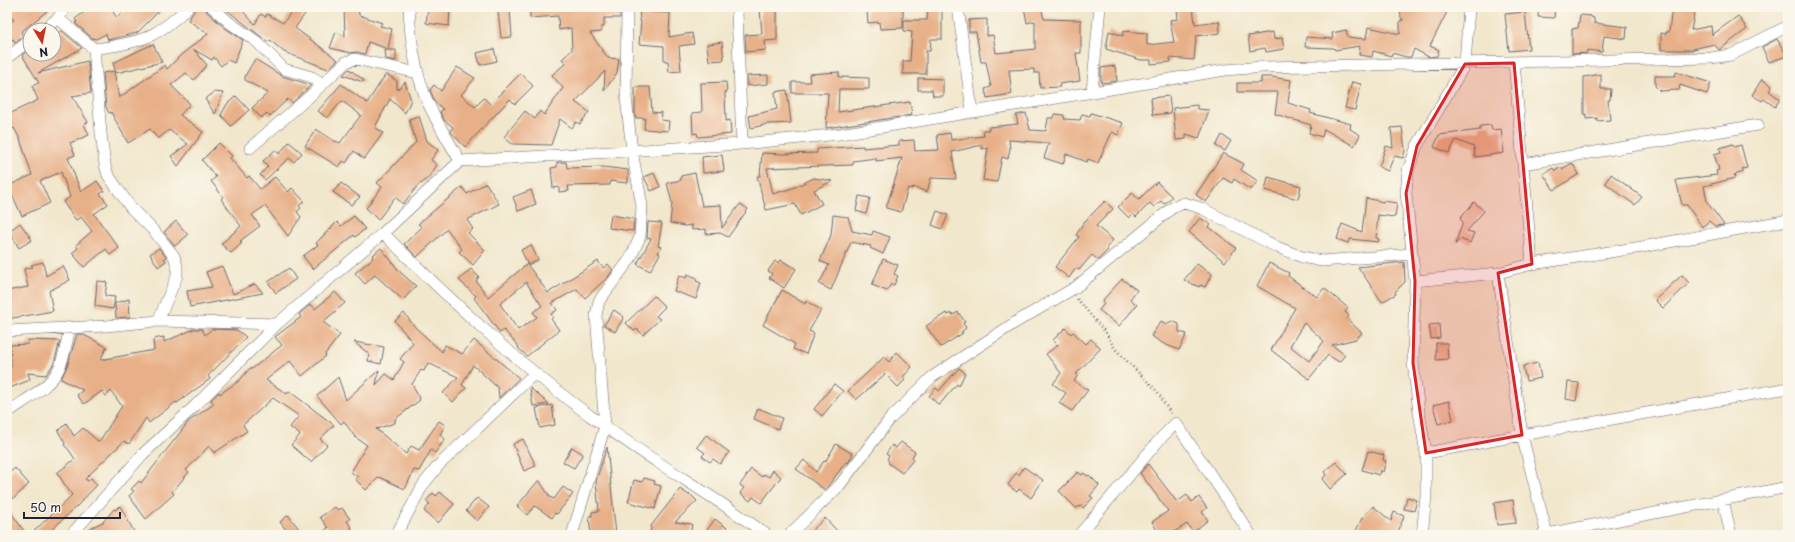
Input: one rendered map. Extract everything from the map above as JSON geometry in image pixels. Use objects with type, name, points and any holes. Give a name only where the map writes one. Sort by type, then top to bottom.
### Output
[{"type":"street","points":[[94,48],[121,45],[144,39],[159,32],[188,7]]},
{"type":"street","points":[[212,7],[230,24],[256,41],[284,69],[312,77],[323,84]]},
{"type":"street","points":[[409,7],[418,73],[432,112],[460,161]]},
{"type":"street","points":[[572,535],[605,426],[596,316],[599,301],[630,259],[640,237],[642,206],[632,151],[626,96],[627,7]]},
{"type":"street","points":[[738,7],[742,144]]},
{"type":"street","points":[[958,7],[972,111]]},
{"type":"street","points":[[1092,91],[1100,7]]},
{"type":"street","points":[[1422,535],[1426,496],[1426,453],[1412,364],[1416,281],[1406,193],[1408,171],[1417,146],[1465,64],[1469,7]]},
{"type":"street","points":[[53,22],[58,18],[65,8]]},
{"type":"street","points":[[58,18],[94,48],[101,133],[105,165],[108,175],[131,208],[154,231],[174,256],[177,266],[177,276],[158,320]]},
{"type":"street","points":[[71,535],[143,454],[195,406],[277,324],[383,233],[460,161],[742,144],[840,134],[1225,70],[1262,67],[1711,58],[1731,55],[1788,26]]},
{"type":"street","points":[[7,58],[22,46]]},
{"type":"street","points":[[250,148],[346,62],[355,59],[418,73]]},
{"type":"street","points":[[1514,63],[1532,264]]},
{"type":"street","points":[[1523,164],[1758,125]]},
{"type":"street","points":[[789,535],[839,486],[890,419],[932,377],[1016,322],[1069,291],[1172,208],[1184,203],[1201,208],[1277,247],[1302,257],[1322,261],[1412,254]]},
{"type":"street","points":[[1416,281],[1498,273],[1532,264],[1642,247],[1788,220]]},
{"type":"street","points":[[383,233],[438,289],[535,373],[605,426],[658,463],[738,512],[767,535]]},
{"type":"street","points":[[1498,273],[1522,435],[1545,535],[1788,487]]},
{"type":"street","points":[[7,331],[106,326],[158,320],[277,324]]},
{"type":"street","points":[[7,413],[47,384],[55,375],[60,367],[70,327]]},
{"type":"street","points":[[396,535],[423,485],[438,466],[535,373]]},
{"type":"street","points":[[1426,453],[1788,388]]},
{"type":"street","points":[[1079,535],[1160,439],[1176,423],[1251,535]]},
{"type":"street","points":[[1723,500],[1731,535]]},
{"type":"path","points":[[1069,291],[1106,333],[1116,349],[1157,391],[1176,423]]},
{"type":"highlighted area","points":[[1514,63],[1532,264],[1498,273],[1522,435],[1426,453],[1413,363],[1415,281],[1406,193],[1417,146],[1465,64]]},
{"type":"building","points":[[13,7],[52,7],[33,22],[22,22],[22,38],[15,43],[13,39],[7,44],[7,24],[14,20],[7,11]]},
{"type":"building","points":[[91,7],[110,7],[117,18],[127,7],[163,7],[137,33],[108,40],[106,34],[96,39],[92,38],[75,23],[77,22],[75,19]]},
{"type":"building","points":[[197,7],[205,7],[207,12],[225,28],[243,40],[234,63],[228,60],[221,66],[214,57],[212,60],[193,49],[207,65],[194,80],[186,73],[171,85],[190,104],[180,115],[203,132],[178,166],[171,156],[188,144],[169,130],[158,139],[150,129],[128,143],[111,112],[109,113],[106,107],[103,73],[114,71],[119,98],[165,65],[167,69],[182,54],[208,34],[188,20]]},
{"type":"building","points":[[223,7],[239,7],[255,24],[261,14],[266,17],[267,14],[283,23],[295,7],[301,7],[307,11],[295,28],[338,60],[328,69],[284,52],[270,40],[269,42],[264,39]]},
{"type":"building","points":[[344,7],[358,7],[359,15],[382,23],[380,26],[392,29],[388,49],[368,42],[365,54],[356,52],[351,53],[330,48],[336,32],[345,36]]},
{"type":"building","points":[[428,7],[450,7],[449,26],[426,23]]},
{"type":"building","points":[[530,7],[571,7],[579,9],[606,9],[606,7],[620,8],[620,18],[604,18],[604,27],[601,27],[601,32],[590,33],[608,58],[619,59],[617,73],[604,91],[605,71],[575,102],[589,112],[580,124],[576,122],[572,128],[560,119],[551,145],[512,144],[504,137],[525,111],[535,119],[540,111],[544,115],[563,88],[552,75],[566,63],[562,59],[572,50],[571,28],[559,30],[558,16],[530,18]]},
{"type":"building","points":[[651,7],[651,12],[670,13],[669,37],[692,33],[694,44],[679,46],[681,71],[669,72],[668,61],[664,61],[664,46],[639,44],[641,21],[639,8]]},
{"type":"building","points":[[777,7],[777,40],[765,41],[766,50],[746,52],[745,35],[762,34],[760,8]]},
{"type":"building","points":[[873,7],[903,7],[903,28],[880,29],[879,22],[868,23],[867,10],[873,9]]},
{"type":"building","points":[[928,7],[942,7],[942,39],[931,39],[930,51],[926,51],[926,74],[903,74],[903,61],[910,61],[912,32],[904,31],[904,20],[927,20]]},
{"type":"building","points":[[1024,7],[1041,7],[1044,19],[1081,20],[1081,53],[1076,53],[1080,81],[1059,84],[1060,87],[1040,88],[1039,73],[1034,73],[1034,69],[1009,70],[1012,94],[987,98],[985,89],[991,87],[986,62],[981,62],[976,32],[969,32],[969,20],[987,19],[987,36],[993,35],[996,53],[1035,49],[1035,21],[1027,23]]},
{"type":"building","points":[[1193,7],[1195,24],[1219,21],[1220,33],[1196,36],[1194,60],[1170,58],[1171,62],[1151,64],[1151,60],[1141,60],[1106,49],[1109,31],[1123,36],[1123,31],[1147,33],[1147,45],[1174,42],[1170,20],[1178,19],[1177,9]]},
{"type":"building","points":[[1406,7],[1439,7],[1448,10],[1430,46],[1439,50],[1437,56],[1429,57],[1414,49],[1411,57],[1392,53],[1391,56],[1373,51],[1372,57],[1359,55],[1360,46],[1335,50],[1334,48],[1305,47],[1306,37],[1333,39],[1332,33],[1346,30],[1348,37],[1366,39],[1368,27],[1400,34],[1400,21],[1403,19],[1401,18],[1400,9]]},
{"type":"building","points":[[1539,7],[1555,7],[1554,18],[1538,17]]},
{"type":"building","points":[[1672,7],[1696,7],[1691,30],[1711,26],[1712,35],[1738,16],[1747,29],[1719,50],[1714,44],[1693,50],[1661,50],[1661,33],[1666,34],[1666,32],[1669,32]]},
{"type":"building","points":[[510,10],[512,37],[501,38],[498,11]]},
{"type":"building","points":[[1525,12],[1529,49],[1509,51],[1505,14]]},
{"type":"building","points":[[1580,15],[1591,16],[1594,18],[1594,23],[1627,27],[1626,39],[1604,36],[1602,52],[1587,50],[1587,53],[1572,54],[1572,29],[1578,28]]},
{"type":"building","points":[[62,31],[82,48],[62,59]]},
{"type":"building","points":[[1273,32],[1274,39],[1282,38],[1284,49],[1266,52],[1265,48],[1250,51],[1248,36]]},
{"type":"building","points":[[1777,39],[1787,56],[1769,62],[1762,47]]},
{"type":"building","points":[[722,42],[724,60],[709,61],[707,44]]},
{"type":"building","points":[[153,44],[162,62],[116,73],[113,63]]},
{"type":"building","points":[[494,49],[497,61],[480,65],[477,53]]},
{"type":"building","points":[[385,50],[396,50],[396,61],[386,59]]},
{"type":"building","points":[[255,59],[282,76],[311,85],[292,103],[288,99],[270,116],[267,113],[261,118],[252,108],[268,93],[245,80],[245,76]]},
{"type":"building","points":[[88,61],[91,93],[72,96],[88,122],[84,124],[89,135],[70,143],[75,155],[68,158],[81,192],[97,181],[104,191],[100,194],[108,204],[94,214],[119,248],[110,255],[106,249],[84,267],[72,253],[78,248],[76,245],[92,231],[81,217],[76,220],[63,202],[70,197],[61,172],[40,181],[50,203],[22,216],[8,186],[32,175],[20,139],[14,128],[7,131],[7,115],[38,100],[32,86],[39,83],[26,62],[57,62],[38,73]]},
{"type":"building","points":[[1115,66],[1117,81],[1101,83],[1101,68]]},
{"type":"building","points":[[457,67],[475,78],[461,95],[475,107],[484,98],[490,104],[521,73],[533,86],[515,104],[510,99],[465,147],[450,131],[453,127],[444,120],[440,112],[443,109],[435,102],[430,90],[434,85],[441,91]]},
{"type":"building","points":[[349,69],[364,80],[363,82],[343,75]]},
{"type":"building","points":[[839,72],[839,77],[869,78],[869,89],[839,89],[838,112],[910,102],[912,115],[826,128],[828,93],[792,93],[792,82],[810,82],[809,74]]},
{"type":"building","points":[[1676,72],[1711,83],[1707,94],[1680,85],[1679,90],[1660,91],[1655,86],[1655,76],[1675,76]]},
{"type":"building","points":[[386,74],[397,81],[397,90],[405,82],[411,100],[405,113],[390,99],[375,127],[383,133],[364,159],[354,151],[346,163],[343,161],[339,167],[305,146],[316,129],[340,143],[361,115],[342,101],[327,118],[318,111],[341,84],[367,103]]},
{"type":"building","points":[[1601,74],[1601,89],[1611,89],[1610,100],[1608,100],[1610,120],[1597,121],[1597,118],[1586,119],[1586,114],[1584,115],[1584,77]]},
{"type":"building","points":[[768,75],[768,84],[747,86],[747,76]]},
{"type":"building","points":[[1261,77],[1291,80],[1288,103],[1311,110],[1310,113],[1351,124],[1350,129],[1360,135],[1354,146],[1324,129],[1322,137],[1309,133],[1311,125],[1275,114],[1278,92],[1237,92],[1237,83],[1261,83]]},
{"type":"building","points":[[918,78],[943,79],[943,96],[933,96],[932,90],[918,90]]},
{"type":"building","points":[[1762,79],[1772,86],[1769,91],[1780,99],[1775,107],[1764,99],[1762,101],[1752,95]]},
{"type":"building","points":[[726,82],[726,121],[730,120],[731,134],[698,137],[697,133],[693,134],[692,113],[702,112],[701,83]]},
{"type":"building","points":[[1352,82],[1361,84],[1355,110],[1345,108]]},
{"type":"building","points":[[635,87],[650,87],[652,112],[662,113],[661,120],[669,121],[668,131],[644,129],[645,118],[635,118]]},
{"type":"building","points":[[787,90],[791,123],[768,124],[751,128],[749,116],[777,109],[775,92]]},
{"type":"building","points":[[215,92],[223,93],[215,114],[205,99]]},
{"type":"building","points":[[236,96],[249,110],[231,126],[221,115],[227,104]]},
{"type":"building","points":[[1169,96],[1171,113],[1153,115],[1151,98]]},
{"type":"building","points":[[1197,105],[1197,109],[1209,110],[1199,138],[1186,134],[1186,139],[1176,140],[1173,108]]},
{"type":"building","points":[[1026,113],[1030,130],[1046,131],[1048,118],[1053,118],[1054,114],[1064,115],[1064,119],[1080,120],[1082,114],[1090,116],[1091,113],[1123,123],[1118,135],[1112,132],[1098,163],[1088,159],[1087,162],[1066,154],[1063,164],[1044,158],[1049,143],[1009,140],[1010,149],[1008,159],[1002,157],[997,182],[983,180],[988,148],[982,149],[982,145],[952,152],[956,179],[931,178],[927,192],[913,187],[912,189],[908,188],[901,212],[886,208],[902,158],[876,161],[876,158],[853,161],[853,165],[767,168],[773,194],[793,188],[814,178],[832,181],[814,190],[822,204],[801,215],[795,204],[766,210],[757,176],[760,176],[762,153],[817,153],[817,149],[863,146],[863,148],[899,145],[899,141],[914,140],[915,151],[939,150],[937,135],[950,133],[951,140],[984,136],[983,130],[989,130],[989,127],[1018,124],[1016,115]]},
{"type":"building","points":[[419,116],[427,141],[438,150],[431,160],[437,165],[429,177],[421,184],[420,183],[403,204],[395,197],[378,220],[366,208],[382,187],[377,183],[416,142],[409,119]]},
{"type":"building","points":[[1491,125],[1492,130],[1501,129],[1504,153],[1475,157],[1474,147],[1456,140],[1449,153],[1434,147],[1439,135],[1480,130],[1480,126]]},
{"type":"building","points":[[1402,127],[1405,150],[1403,158],[1394,156],[1388,171],[1379,167],[1386,146],[1393,148],[1391,128]]},
{"type":"building","points":[[1222,135],[1231,141],[1225,151],[1216,146]]},
{"type":"building","points":[[289,142],[302,153],[294,162],[289,158],[265,180],[260,175],[268,166],[263,161],[275,150],[279,154]]},
{"type":"building","points":[[219,143],[232,156],[230,158],[247,178],[249,176],[260,189],[275,177],[288,192],[292,188],[304,201],[299,206],[301,208],[297,212],[301,217],[288,236],[265,206],[252,215],[260,226],[240,241],[242,243],[231,253],[221,244],[241,226],[221,199],[223,197],[211,181],[216,177],[202,160]]},
{"type":"building","points":[[1733,144],[1734,147],[1741,145],[1747,168],[1742,169],[1744,172],[1734,175],[1735,178],[1704,186],[1707,202],[1724,225],[1715,226],[1709,221],[1702,227],[1687,205],[1682,205],[1676,180],[1717,175],[1716,171],[1719,170],[1714,154],[1721,152],[1720,148]]},
{"type":"building","points":[[1223,153],[1244,164],[1241,170],[1258,181],[1251,190],[1234,179],[1232,183],[1223,178],[1206,202],[1196,195]]},
{"type":"building","points":[[722,155],[724,171],[703,173],[702,157]]},
{"type":"building","points":[[557,162],[566,162],[567,168],[603,167],[628,170],[628,183],[610,181],[610,185],[568,186],[569,191],[559,192],[559,187],[553,188],[551,168],[557,167]]},
{"type":"building","points":[[1572,163],[1579,174],[1554,190],[1543,174],[1553,168],[1555,171],[1561,167],[1562,169]]},
{"type":"building","points":[[654,173],[660,187],[651,191],[644,177]]},
{"type":"building","points":[[695,173],[702,206],[721,205],[722,228],[740,204],[748,209],[728,237],[720,233],[706,234],[706,229],[692,230],[692,225],[685,226],[670,223],[672,203],[667,183],[681,180],[681,176]]},
{"type":"building","points":[[1611,174],[1642,197],[1635,205],[1605,183]]},
{"type":"building","points":[[1268,177],[1301,186],[1298,199],[1265,190]]},
{"type":"building","points":[[1157,182],[1172,197],[1164,204],[1161,201],[1154,207],[1150,203],[1136,217],[1133,214],[1129,218],[1118,207],[1132,193],[1139,199]]},
{"type":"building","points":[[341,183],[360,197],[351,205],[333,192]]},
{"type":"building","points":[[486,183],[499,204],[467,220],[473,229],[468,233],[485,250],[473,265],[459,252],[462,249],[447,229],[417,257],[404,244],[422,227],[418,224],[462,187],[467,194]]},
{"type":"building","points":[[531,190],[536,204],[518,211],[513,197]]},
{"type":"building","points":[[859,196],[870,198],[866,214],[856,211]]},
{"type":"building","points":[[1366,198],[1383,202],[1397,203],[1395,217],[1378,215],[1376,238],[1379,239],[1378,242],[1350,239],[1348,243],[1337,239],[1342,224],[1362,232]]},
{"type":"building","points":[[1105,201],[1113,209],[1096,226],[1113,240],[1106,248],[1108,250],[1098,260],[1092,255],[1079,270],[1076,268],[1069,278],[1055,267],[1079,237],[1076,235],[1083,223]]},
{"type":"building","points":[[1474,202],[1484,211],[1467,231],[1474,233],[1470,243],[1460,239],[1455,244],[1463,222],[1460,219]]},
{"type":"building","points":[[937,211],[948,215],[942,229],[932,225]]},
{"type":"building","points":[[611,215],[634,219],[633,231],[609,228]]},
{"type":"building","points":[[833,215],[848,217],[852,231],[872,235],[873,231],[890,237],[883,254],[870,248],[871,246],[851,242],[831,290],[819,284],[829,265],[820,261],[831,235]]},
{"type":"building","points":[[354,216],[365,229],[355,237],[354,235],[313,269],[303,256],[318,245],[316,243],[337,222],[341,226]]},
{"type":"building","points":[[1200,218],[1211,225],[1209,227],[1236,248],[1225,262],[1189,232]]},
{"type":"building","points":[[176,221],[188,235],[175,246],[164,232]]},
{"type":"building","points":[[648,222],[662,223],[658,246],[661,247],[658,253],[660,254],[650,271],[637,264],[651,239],[647,238]]},
{"type":"building","points":[[20,223],[32,240],[19,248],[9,231]]},
{"type":"building","points":[[531,245],[538,260],[528,265],[521,250]]},
{"type":"building","points":[[159,248],[166,257],[164,258],[166,261],[158,267],[150,254]]},
{"type":"building","points":[[381,248],[401,273],[416,286],[403,300],[375,275],[365,284],[355,273],[373,258],[372,256]]},
{"type":"building","points":[[883,259],[898,265],[894,274],[898,276],[894,285],[891,284],[887,291],[872,285]]},
{"type":"building","points":[[781,260],[796,269],[784,288],[769,278],[772,274],[768,271],[775,261],[779,263]]},
{"type":"building","points":[[598,261],[603,268],[608,264],[613,270],[608,277],[585,298],[577,289],[552,303],[557,310],[551,314],[553,317],[551,319],[559,330],[527,356],[518,348],[519,347],[504,330],[500,333],[474,298],[476,296],[459,280],[471,269],[479,277],[476,281],[488,297],[527,264],[548,293]],"holes":[[[526,282],[542,306],[533,312],[537,317],[518,330],[500,304]]]},
{"type":"building","points":[[43,262],[46,276],[63,266],[70,280],[49,291],[53,311],[7,319],[7,291],[28,287],[24,269],[33,267],[31,265]]},
{"type":"building","points":[[1404,262],[1405,282],[1395,292],[1396,294],[1382,302],[1358,267]]},
{"type":"building","points":[[1269,263],[1289,273],[1288,276],[1317,297],[1324,288],[1348,308],[1345,312],[1349,316],[1347,319],[1362,333],[1356,339],[1332,345],[1345,355],[1339,362],[1328,355],[1309,379],[1271,350],[1295,308],[1257,286]],"holes":[[[1304,323],[1324,341],[1309,361],[1290,346]]]},
{"type":"building","points":[[1197,264],[1212,274],[1205,287],[1200,285],[1199,287],[1184,280]]},
{"type":"building","points":[[222,266],[233,294],[255,284],[263,293],[190,307],[187,291],[212,287],[206,272]]},
{"type":"building","points":[[289,268],[296,279],[276,293],[268,282]]},
{"type":"building","points":[[687,274],[697,278],[696,281],[701,283],[696,299],[674,291],[679,275],[686,278]]},
{"type":"building","points":[[1682,275],[1689,283],[1663,308],[1655,300]]},
{"type":"building","points":[[1122,279],[1137,290],[1130,299],[1137,305],[1119,326],[1099,310],[1104,304],[1102,301]]},
{"type":"building","points":[[97,281],[107,282],[105,296],[115,297],[113,309],[95,306]]},
{"type":"building","points":[[782,290],[805,304],[806,301],[821,310],[809,331],[814,333],[806,354],[793,349],[795,344],[763,325]]},
{"type":"building","points":[[335,292],[345,303],[323,322],[340,335],[325,354],[326,356],[302,376],[290,361],[266,380],[287,394],[289,391],[334,425],[320,439],[327,445],[311,462],[291,445],[300,435],[290,427],[299,416],[273,398],[243,425],[247,431],[214,453],[209,446],[186,470],[189,472],[172,492],[174,494],[146,519],[129,496],[134,491],[131,489],[139,481],[141,483],[189,421],[214,404],[211,400],[219,392],[220,394],[240,380],[250,368],[252,369],[282,345],[275,337],[301,317],[299,314],[311,304],[315,309]]},
{"type":"building","points":[[654,296],[665,307],[656,316],[660,319],[643,335],[637,329],[634,331],[626,323]]},
{"type":"building","points":[[129,299],[130,317],[116,318],[115,303]]},
{"type":"building","points":[[614,310],[624,317],[615,332],[604,325]]},
{"type":"building","points":[[958,312],[965,322],[963,323],[966,328],[961,332],[963,333],[941,347],[926,326],[946,313],[948,315],[952,313],[953,315]]},
{"type":"building","points":[[404,313],[415,327],[442,352],[445,345],[462,354],[474,340],[519,378],[499,398],[498,388],[473,365],[462,385],[466,388],[453,402],[443,393],[458,377],[428,363],[424,371],[421,370],[412,384],[420,400],[395,419],[395,423],[376,429],[406,454],[411,446],[419,450],[439,421],[445,425],[440,435],[445,439],[435,453],[431,450],[419,471],[414,470],[405,489],[379,477],[366,490],[355,479],[358,477],[351,472],[367,445],[355,437],[344,421],[341,424],[317,396],[338,377],[346,400],[379,370],[376,385],[386,374],[394,380],[404,362],[400,359],[413,343],[395,321]]},
{"type":"building","points":[[1161,321],[1166,324],[1172,321],[1179,324],[1179,332],[1187,334],[1179,350],[1164,344],[1151,336]]},
{"type":"building","points":[[1439,324],[1440,338],[1431,339],[1429,325]]},
{"type":"building","points":[[1065,328],[1071,334],[1073,332],[1086,344],[1091,339],[1101,348],[1076,374],[1078,375],[1074,381],[1088,390],[1072,411],[1059,403],[1066,393],[1053,384],[1061,373],[1046,354],[1058,345],[1053,340]]},
{"type":"building","points":[[194,329],[202,329],[205,335],[212,329],[237,330],[246,337],[208,376],[210,379],[177,403],[176,402],[149,423],[146,418],[129,444],[124,441],[85,479],[88,481],[91,478],[97,485],[46,535],[30,535],[72,495],[57,473],[75,459],[64,445],[65,443],[58,431],[66,423],[74,436],[83,428],[99,442],[122,406],[111,391],[106,396],[102,391],[84,404],[77,395],[83,390],[61,379],[68,364],[77,334],[82,334],[107,347],[100,360],[154,350],[153,339],[164,337],[164,342]]},
{"type":"building","points":[[28,340],[60,341],[54,363],[46,375],[28,373],[30,380],[7,389],[7,369],[11,367],[10,345],[28,344]]},
{"type":"building","points":[[354,342],[384,347],[381,364],[368,361],[369,354]]},
{"type":"building","points":[[1436,343],[1447,343],[1448,359],[1436,360]]},
{"type":"building","points":[[897,352],[912,367],[903,377],[905,380],[898,387],[885,374],[856,400],[848,391],[884,357],[889,362]]},
{"type":"building","points":[[1538,363],[1541,378],[1526,381],[1523,366]]},
{"type":"building","points":[[959,368],[965,373],[959,386],[957,384],[939,405],[929,396],[936,388],[939,391]]},
{"type":"building","points":[[1568,382],[1579,383],[1576,401],[1566,399]]},
{"type":"building","points":[[834,384],[843,391],[822,416],[814,409]]},
{"type":"building","points":[[530,388],[549,404],[533,406]]},
{"type":"building","points":[[1449,401],[1453,420],[1438,424],[1433,405]]},
{"type":"building","points":[[552,405],[555,425],[540,428],[536,408]]},
{"type":"building","points":[[758,408],[782,418],[778,429],[754,419]]},
{"type":"building","points":[[706,435],[729,452],[720,464],[713,459],[710,462],[702,456],[705,453],[697,447]]},
{"type":"building","points":[[523,439],[536,466],[524,471],[513,444]]},
{"type":"building","points":[[901,442],[915,452],[912,457],[914,459],[902,473],[888,463],[889,461],[887,459],[889,456],[886,454],[892,445],[896,448]]},
{"type":"building","points":[[836,444],[853,454],[848,463],[846,462],[825,490],[796,469],[804,460],[816,472],[824,461],[825,462]]},
{"type":"building","points":[[572,447],[583,454],[574,468],[563,462]]},
{"type":"building","points":[[607,447],[616,535],[591,535],[589,516],[592,516],[592,512],[599,511],[596,481]]},
{"type":"building","points":[[1368,451],[1384,455],[1383,460],[1386,461],[1383,472],[1380,470],[1379,475],[1362,470]]},
{"type":"building","points":[[1336,462],[1347,474],[1330,489],[1322,479],[1326,475],[1324,472]]},
{"type":"building","points":[[1148,464],[1177,502],[1187,495],[1192,502],[1199,497],[1207,508],[1202,512],[1208,520],[1193,532],[1187,524],[1169,535],[1160,535],[1152,522],[1168,511],[1140,473]]},
{"type":"building","points":[[1024,467],[1043,480],[1031,498],[1019,489],[1017,492],[1008,485],[1016,473],[1019,475]]},
{"type":"building","points":[[15,468],[29,484],[13,499],[7,492],[7,475]]},
{"type":"building","points":[[751,469],[762,477],[764,474],[769,477],[773,470],[781,477],[761,503],[753,497],[750,501],[740,493],[744,488],[740,485]]},
{"type":"building","points":[[1078,472],[1082,475],[1084,473],[1087,476],[1089,475],[1099,485],[1090,496],[1093,498],[1083,508],[1081,506],[1076,508],[1059,491]]},
{"type":"building","points":[[644,478],[655,481],[654,484],[661,486],[655,509],[628,502],[634,480],[642,482]]},
{"type":"building","points":[[539,480],[550,497],[554,499],[563,487],[573,494],[552,518],[535,506],[527,515],[517,506]]},
{"type":"building","points":[[680,489],[689,495],[690,494],[697,501],[675,522],[692,524],[690,535],[663,531],[663,535],[650,535],[651,526]]},
{"type":"building","points":[[440,492],[454,504],[438,523],[424,511],[430,504],[426,501],[433,493],[436,496]]},
{"type":"building","points":[[1407,497],[1417,500],[1414,511],[1404,509]]},
{"type":"building","points":[[477,498],[489,507],[477,521],[466,511]]},
{"type":"building","points":[[1513,500],[1516,523],[1497,525],[1494,503]]},
{"type":"building","points":[[120,506],[136,535],[94,535],[90,528],[103,522],[114,509],[116,510]]},
{"type":"building","points":[[1373,506],[1391,521],[1394,512],[1404,516],[1397,535],[1354,535],[1362,518]]},
{"type":"building","points":[[7,507],[27,535],[7,535]]},
{"type":"building","points":[[335,507],[338,510],[342,508],[350,519],[347,521],[352,528],[342,535],[319,535],[328,528],[320,517]]},
{"type":"building","points":[[288,515],[304,535],[290,535],[280,522]]},
{"type":"building","points":[[825,518],[841,535],[807,535]]},
{"type":"building","points":[[715,519],[727,528],[722,535],[714,535],[707,530]]}]
